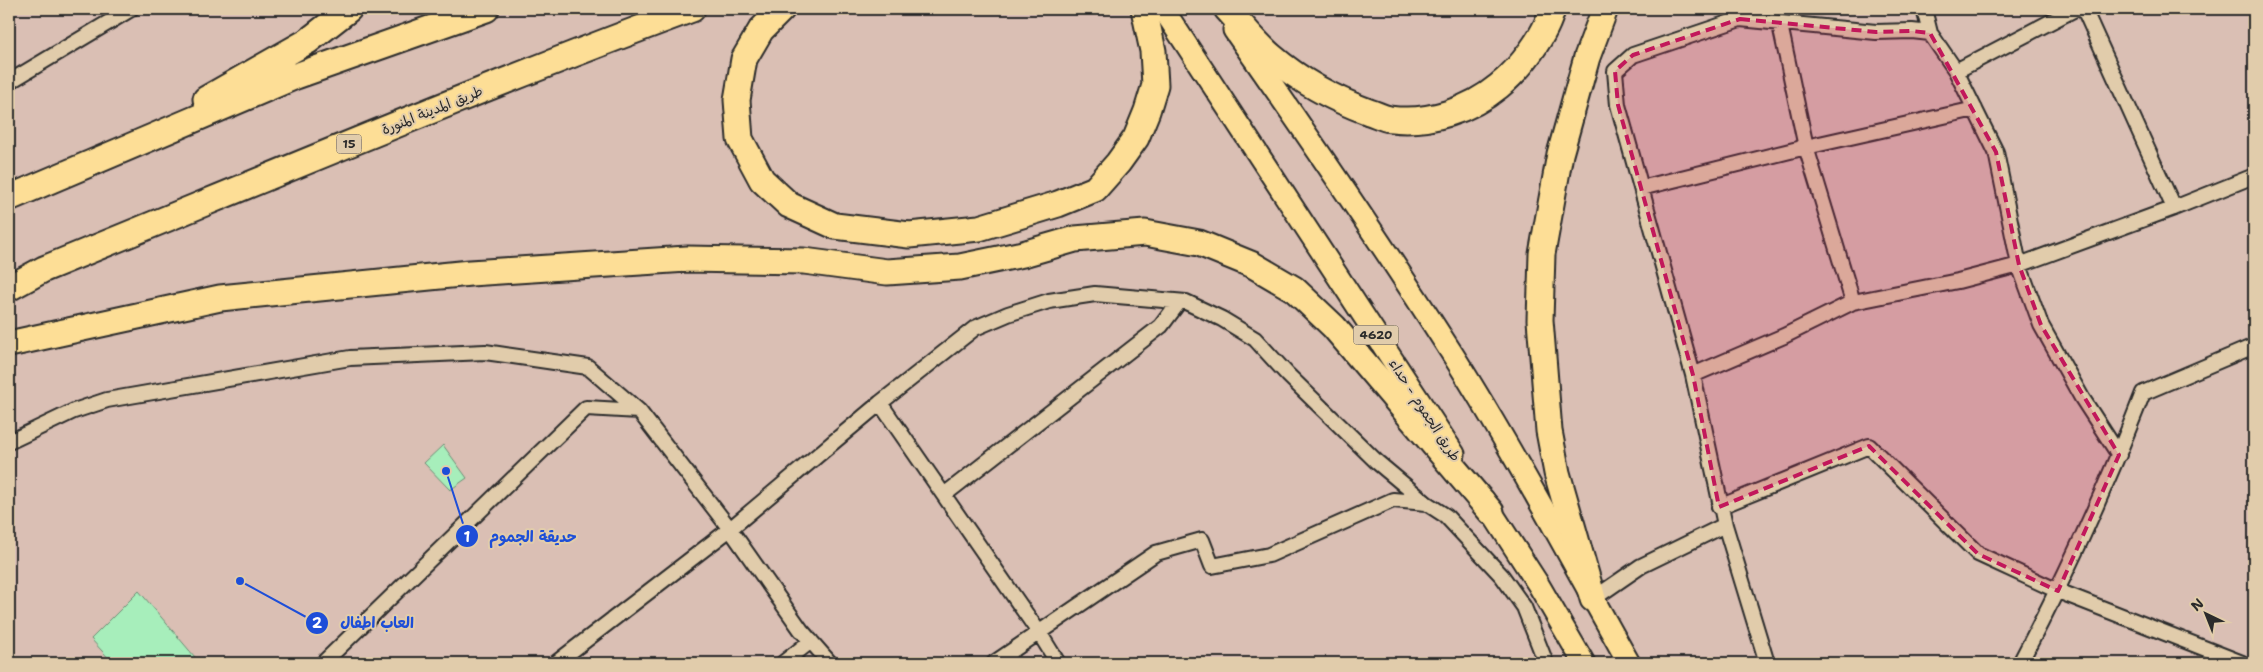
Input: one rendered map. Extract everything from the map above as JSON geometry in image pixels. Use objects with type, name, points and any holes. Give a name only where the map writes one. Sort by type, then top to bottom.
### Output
[{"type":"highway","points":[[96,160],[308,41],[349,9]]},
{"type":"highway","points":[[9,198],[296,76],[486,9]]},
{"type":"highway","name":"طريق المدينة المنورة","points":[[9,288],[44,269],[349,144],[561,58],[692,9]]},
{"type":"highway","points":[[782,9],[761,30],[744,60],[737,100],[740,139],[762,180],[789,205],[836,226],[908,235],[979,228],[1058,204],[1094,189],[1118,164],[1136,138],[1155,85],[1153,51],[1144,9]]},
{"type":"highway","points":[[1227,9],[1270,55],[1310,85],[1349,105],[1389,119],[1422,120],[1456,111],[1486,96],[1510,77],[1534,48],[1552,9]]},
{"type":"highway","points":[[1593,599],[1556,473],[1550,432],[1540,320],[1542,254],[1560,154],[1587,57],[1605,9]]},
{"type":"highway","points":[[9,344],[220,298],[470,272],[687,259],[804,260],[887,272],[960,267],[1023,254],[1075,239],[1146,233],[1199,243],[1253,265],[1294,289],[1334,327],[1491,512]]},
{"type":"main road","name":"طريق الجموم - حداء","points":[[1163,9],[1491,512],[1584,663]]},
{"type":"main road","points":[[1219,9],[1286,104],[1454,356],[1557,533],[1629,663]]},
{"type":"main road","points":[[1546,599],[1566,663]]},
{"type":"street","points":[[9,82],[132,9]]},
{"type":"street","points":[[1731,9],[1740,20]]},
{"type":"street","points":[[1924,9],[1930,33],[1956,71],[1996,152],[2019,265],[2040,326],[2082,398],[2119,455]]},
{"type":"street","points":[[1956,71],[2074,9]]},
{"type":"street","points":[[2084,9],[2174,208]]},
{"type":"street","points":[[1767,663],[1719,507],[1694,375],[1618,105],[1615,71],[1633,54],[1740,20],[1876,32],[1912,31],[1930,33]]},
{"type":"street","points":[[1780,25],[1806,146],[1853,302]]},
{"type":"street","points":[[1641,188],[1806,146],[1975,109]]},
{"type":"street","points":[[1694,375],[1784,336],[1853,302],[1958,281],[2019,265],[2174,208],[2254,176]]},
{"type":"street","points":[[556,663],[730,529],[975,328],[1008,314],[1049,301],[1095,294],[1186,302],[1222,319],[1255,339],[1288,375],[1377,462],[1426,503],[1446,516],[1502,576],[1524,607],[1546,663]]},
{"type":"street","points":[[944,496],[1161,326],[1179,302]]},
{"type":"street","points":[[2020,663],[2058,591],[2119,455],[2143,393],[2254,346]]},
{"type":"street","points":[[9,442],[74,411],[107,400],[360,358],[485,352],[588,367],[639,411],[730,529],[811,641],[830,663]]},
{"type":"street","points":[[880,404],[1040,634],[1058,663]]},
{"type":"street","points":[[323,663],[586,408],[639,411]]},
{"type":"street","points":[[1719,507],[1869,446],[1978,554],[2058,591],[2242,663]]},
{"type":"street","points":[[994,663],[1040,634],[1156,553],[1202,540],[1212,566],[1270,555],[1393,500],[1426,503]]},
{"type":"street","points":[[1593,599],[1641,566],[1725,525]]},
{"type":"street","points":[[783,663],[811,641]]},
{"type":"highlighted area","points":[[1740,19],[1876,32],[1912,31],[1930,33],[1996,152],[2019,265],[2041,325],[2119,455],[2058,591],[1978,554],[1869,446],[1719,507],[1693,375],[1618,105],[1615,71],[1633,55]]},
{"type":"green space","points":[[443,445],[467,478],[450,490],[424,463]]},
{"type":"green space","points":[[139,591],[200,663],[113,663],[91,639]]},
{"type":"place","name":"حديقة الجموم","points":[[446,471]]},
{"type":"place","name":"العاب اطفال","points":[[240,581]]}]
